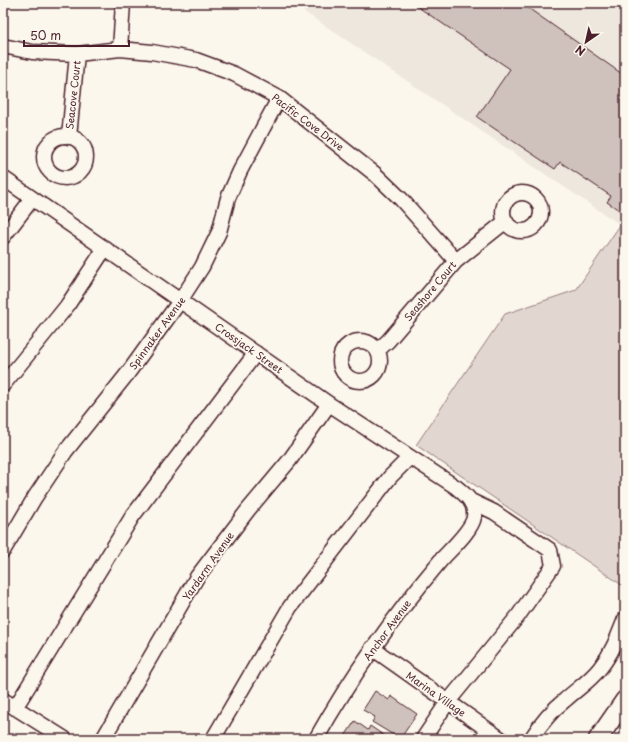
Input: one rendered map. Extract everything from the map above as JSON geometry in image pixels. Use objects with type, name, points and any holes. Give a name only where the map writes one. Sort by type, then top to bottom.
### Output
[{"type":"main road","points":[[598,739],[625,700]]},
{"type":"street","points":[[120,49],[123,3]]},
{"type":"street","name":"Pacific Cove Drive","points":[[3,46],[32,52],[77,54],[120,49],[171,54],[196,60],[234,74],[279,98],[375,174],[401,199],[456,260]]},
{"type":"street","name":"Seacove Court","points":[[69,136],[77,54]]},
{"type":"street","name":"Spinnaker Avenue","points":[[3,551],[35,497],[65,452],[128,373],[180,301],[202,267],[219,232],[228,198],[240,171],[279,98]]},
{"type":"street","name":"Crossjack Street","points":[[3,178],[329,404],[456,487],[471,501],[494,512],[550,550],[553,566],[518,616],[447,703],[423,739]]},
{"type":"street","points":[[3,237],[32,199]]},
{"type":"street","name":"Seashore Court","points":[[378,350],[388,341],[456,260],[506,222]]},
{"type":"street","points":[[3,386],[67,306],[105,248]]},
{"type":"street","points":[[65,739],[9,704],[132,517],[256,354]]},
{"type":"street","name":"Yardarm Avenue","points":[[103,739],[197,578],[248,510],[289,461],[329,404]]},
{"type":"street","points":[[213,739],[290,607],[390,478],[410,457]]},
{"type":"street","name":"Anchor Avenue","points":[[316,739],[372,648],[421,585],[468,529],[474,517],[471,501]]},
{"type":"street","points":[[531,739],[565,700],[588,682],[599,669],[613,649],[625,619]]},
{"type":"street","name":"Marina Village","points":[[372,648],[447,703],[501,739]]},
{"type":"shaded area","points":[[291,3],[625,3],[625,228],[324,25]]},
{"type":"shaded area","points":[[620,225],[625,228],[625,587],[416,445],[505,314],[576,290]]},
{"type":"building","points":[[412,3],[521,3],[625,76],[625,214],[607,202],[611,196],[560,162],[555,169],[477,117],[510,69]]},
{"type":"building","points":[[375,691],[389,700],[391,696],[417,714],[400,739],[372,722],[375,717],[363,710]]},
{"type":"building","points":[[355,721],[368,730],[370,726],[389,739],[343,739]]},
{"type":"building","points":[[447,733],[456,739],[443,739]]}]
